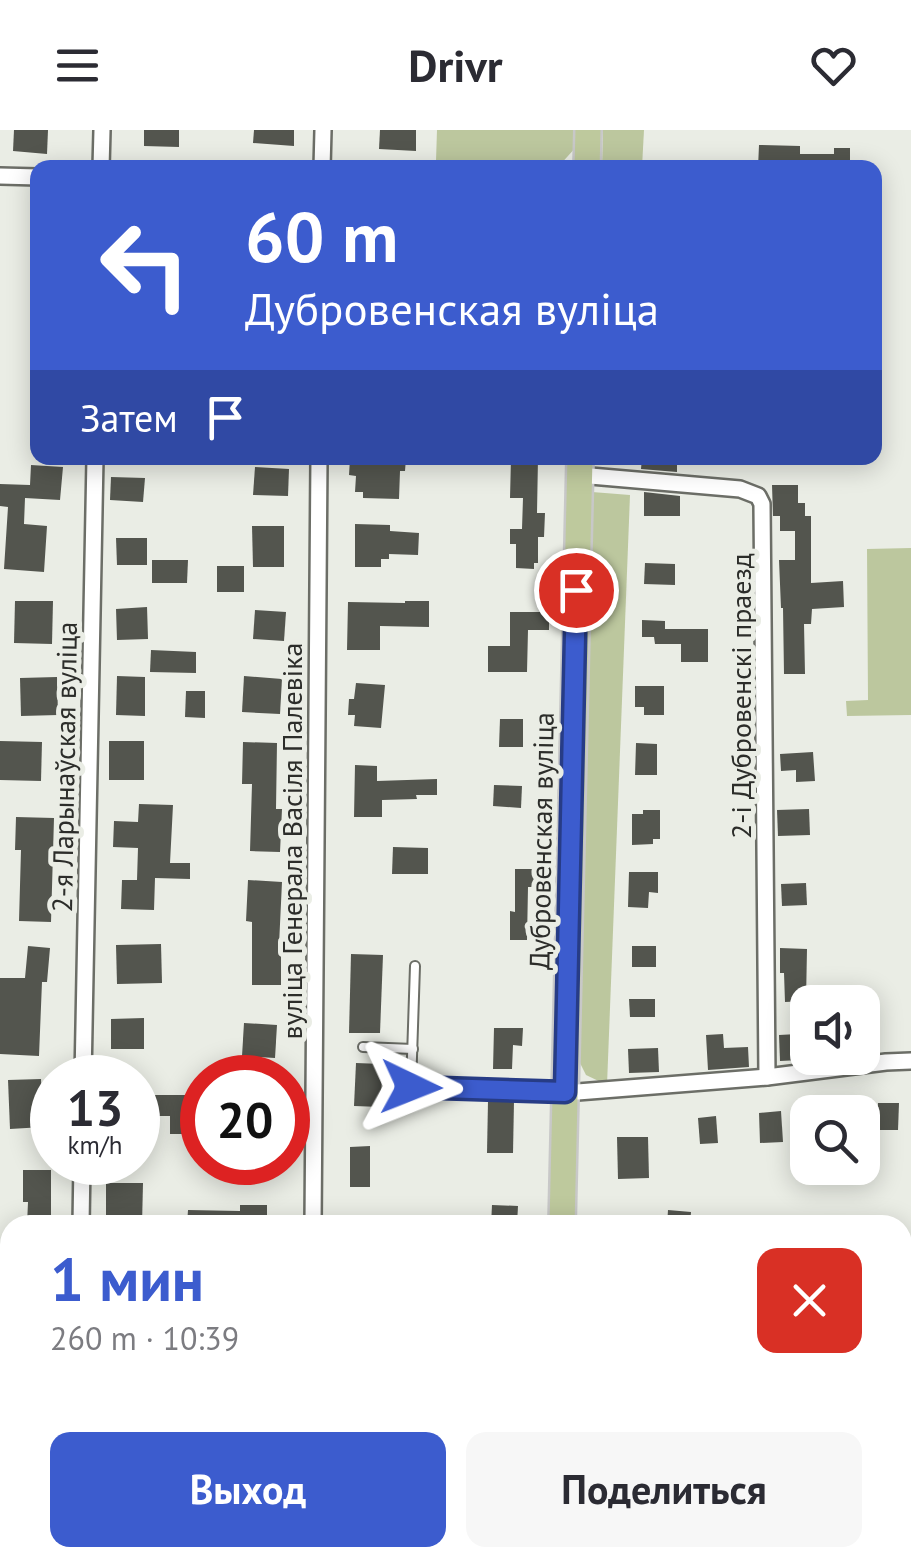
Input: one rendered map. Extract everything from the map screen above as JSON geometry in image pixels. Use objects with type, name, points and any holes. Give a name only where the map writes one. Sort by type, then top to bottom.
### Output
[{"type":"main road","points":[[587,160],[588,130]]},
{"type":"main road","name":"Дубровенская вуліца","points":[[562,1215],[579,466]]},
{"type":"street","points":[[101,160],[102,130]]},
{"type":"street","points":[[322,130],[322,160]]},
{"type":"street","points":[[0,176],[30,177]]},
{"type":"street","name":"2-я Ларынаўская вуліца","points":[[84,1055],[96,465]]},
{"type":"street","name":"вуліца Генерала Васіля Палевіка","points":[[313,1215],[319,465]]},
{"type":"street","name":"2-і Дубровенскі праезд","points":[[579,466],[740,489],[758,496],[762,504],[767,1077]]},
{"type":"street","points":[[565,1092],[767,1077],[911,1061]]},
{"type":"street","points":[[80,1215],[81,1185]]},
{"type":"lane","points":[[415,966],[411,1087],[565,1092]]},
{"type":"lane","points":[[363,1047],[413,1049]]},
{"type":"green space","points":[[437,130],[577,130],[577,146],[564,160],[436,160]]},
{"type":"green space","points":[[603,130],[644,130],[642,160],[602,160]]},
{"type":"green space","points":[[592,492],[630,495],[607,1085],[586,1075],[575,1053]]},
{"type":"green space","points":[[911,548],[911,715],[847,716],[846,701],[868,700],[867,549]]},
{"type":"building","points":[[14,130],[48,130],[47,154],[13,151]]},
{"type":"building","points":[[144,130],[179,130],[179,147],[144,146]]},
{"type":"building","points":[[254,130],[294,130],[294,146],[253,143]]},
{"type":"building","points":[[380,130],[416,130],[416,151],[379,149]]},
{"type":"building","points":[[759,145],[800,146],[800,154],[834,154],[834,148],[850,148],[850,160],[758,160]]},
{"type":"building","points":[[31,465],[63,467],[60,500],[25,498],[24,524],[47,526],[44,572],[4,569],[8,507],[0,506],[0,484],[30,485]]},
{"type":"building","points":[[350,465],[405,465],[405,471],[400,471],[399,499],[363,498],[363,492],[355,492],[356,476],[349,475]]},
{"type":"building","points":[[511,465],[538,465],[537,513],[545,513],[544,537],[538,537],[538,563],[534,563],[534,569],[516,568],[516,544],[510,544],[510,529],[522,529],[523,498],[510,498]]},
{"type":"building","points":[[641,465],[677,465],[677,472],[641,469]]},
{"type":"building","points":[[255,467],[289,469],[288,496],[253,495]]},
{"type":"building","points":[[111,477],[145,478],[143,502],[110,500]]},
{"type":"building","points":[[772,485],[798,485],[798,503],[805,503],[805,516],[811,516],[811,583],[843,581],[844,607],[812,609],[811,624],[804,624],[805,674],[784,674],[779,560],[795,560],[795,531],[780,531],[780,516],[773,516]]},
{"type":"building","points":[[644,492],[680,496],[680,516],[644,516]]},
{"type":"building","points":[[355,524],[390,525],[390,531],[419,533],[418,555],[389,554],[389,559],[381,559],[381,567],[355,567]]},
{"type":"building","points":[[252,526],[284,526],[284,567],[253,567]]},
{"type":"building","points":[[116,538],[147,538],[147,565],[117,565]]},
{"type":"building","points":[[152,560],[188,560],[187,583],[152,583]]},
{"type":"building","points":[[645,563],[675,564],[675,585],[644,584]]},
{"type":"building","points":[[217,566],[244,566],[244,592],[217,592]]},
{"type":"building","points":[[15,601],[53,601],[52,644],[14,643]]},
{"type":"building","points":[[429,601],[429,627],[380,626],[380,650],[347,650],[348,602]]},
{"type":"building","points":[[147,607],[148,639],[117,640],[116,609]]},
{"type":"building","points":[[255,610],[286,612],[284,641],[253,639]]},
{"type":"building","points":[[510,612],[549,612],[549,630],[528,630],[527,672],[488,672],[488,646],[510,646]]},
{"type":"building","points":[[642,620],[665,621],[665,629],[708,629],[708,662],[681,662],[681,644],[655,644],[654,637],[642,637]]},
{"type":"building","points":[[151,650],[196,652],[196,673],[150,672]]},
{"type":"building","points":[[117,676],[145,677],[145,716],[116,715]]},
{"type":"building","points":[[244,676],[282,679],[280,714],[242,712]]},
{"type":"building","points":[[57,677],[58,715],[21,716],[20,678]]},
{"type":"building","points":[[356,683],[385,685],[381,728],[354,726],[355,715],[348,715]]},
{"type":"building","points":[[635,686],[664,686],[664,715],[644,715],[644,707],[635,707]]},
{"type":"building","points":[[186,691],[205,691],[205,718],[185,717]]},
{"type":"building","points":[[500,719],[523,719],[523,747],[499,747]]},
{"type":"building","points":[[0,741],[42,742],[41,781],[0,780]]},
{"type":"building","points":[[109,741],[144,741],[144,780],[109,780]]},
{"type":"building","points":[[243,742],[277,743],[276,809],[282,809],[280,852],[250,851],[252,784],[242,784]]},
{"type":"building","points":[[636,743],[657,744],[657,775],[635,775]]},
{"type":"building","points":[[813,752],[815,781],[796,782],[796,770],[781,771],[780,754]]},
{"type":"building","points":[[355,765],[377,766],[377,781],[437,779],[437,795],[382,800],[382,817],[354,817]]},
{"type":"building","points":[[494,785],[522,786],[521,808],[493,806]]},
{"type":"building","points":[[139,804],[173,805],[170,863],[190,863],[190,879],[155,878],[154,910],[121,909],[122,880],[137,880],[138,848],[113,847],[114,821],[138,822]]},
{"type":"building","points":[[809,809],[810,835],[778,836],[777,810]]},
{"type":"building","points":[[643,810],[660,810],[660,839],[653,839],[653,844],[632,845],[632,814],[643,814]]},
{"type":"building","points":[[16,817],[54,818],[51,922],[19,921],[21,850],[15,850]]},
{"type":"building","points":[[393,847],[428,848],[428,874],[392,874]]},
{"type":"building","points":[[515,869],[538,869],[538,887],[528,887],[527,940],[510,940],[510,911],[515,912]]},
{"type":"building","points":[[629,872],[658,872],[658,893],[649,892],[648,908],[628,907]]},
{"type":"building","points":[[248,880],[282,882],[281,985],[252,985],[252,922],[246,921]]},
{"type":"building","points":[[806,883],[807,905],[782,906],[781,884]]},
{"type":"building","points":[[161,944],[162,983],[117,984],[116,945]]},
{"type":"building","points":[[28,946],[50,948],[47,982],[42,982],[39,1055],[0,1054],[0,978],[25,978]]},
{"type":"building","points":[[632,946],[656,946],[656,967],[632,967]]},
{"type":"building","points":[[780,948],[807,949],[806,985],[790,985],[790,1002],[785,1002],[784,973],[780,973]]},
{"type":"building","points":[[351,954],[383,955],[380,1033],[349,1033]]},
{"type":"building","points":[[629,999],[655,999],[655,1017],[630,1017]]},
{"type":"building","points":[[144,1018],[144,1049],[111,1049],[111,1019]]},
{"type":"building","points":[[244,1023],[277,1025],[275,1055],[242,1055]]},
{"type":"building","points":[[494,1028],[523,1028],[522,1046],[513,1045],[512,1069],[493,1069]]},
{"type":"building","points":[[723,1034],[724,1048],[748,1047],[749,1067],[708,1070],[706,1035]]},
{"type":"building","points":[[790,1034],[790,1060],[780,1061],[779,1035]]},
{"type":"building","points":[[658,1048],[659,1072],[629,1073],[628,1049]]},
{"type":"building","points":[[356,1063],[382,1064],[381,1107],[354,1106]]},
{"type":"building","points":[[30,1079],[30,1128],[10,1129],[8,1080]]},
{"type":"building","points":[[160,1095],[180,1095],[180,1134],[170,1134],[170,1116],[160,1116]]},
{"type":"building","points":[[488,1101],[514,1101],[513,1153],[487,1153]]},
{"type":"building","points":[[880,1103],[899,1103],[898,1130],[880,1130]]},
{"type":"building","points":[[781,1111],[783,1142],[760,1143],[759,1113]]},
{"type":"building","points":[[716,1116],[718,1143],[700,1144],[698,1118]]},
{"type":"building","points":[[617,1137],[648,1137],[649,1178],[618,1179]]},
{"type":"building","points":[[370,1146],[370,1187],[350,1187],[350,1147]]},
{"type":"building","points":[[23,1170],[30,1170],[30,1185],[51,1185],[51,1215],[27,1215],[28,1202],[23,1202]]},
{"type":"building","points":[[106,1185],[143,1185],[142,1215],[106,1215]]},
{"type":"building","points":[[240,1205],[267,1205],[267,1215],[188,1215],[188,1210],[240,1211]]},
{"type":"building","points":[[492,1205],[518,1206],[518,1215],[492,1215]]},
{"type":"building","points":[[668,1210],[691,1212],[691,1215],[668,1215]]},
{"type":"route","points":[[411,1087],[565,1092],[576,590]]}]
